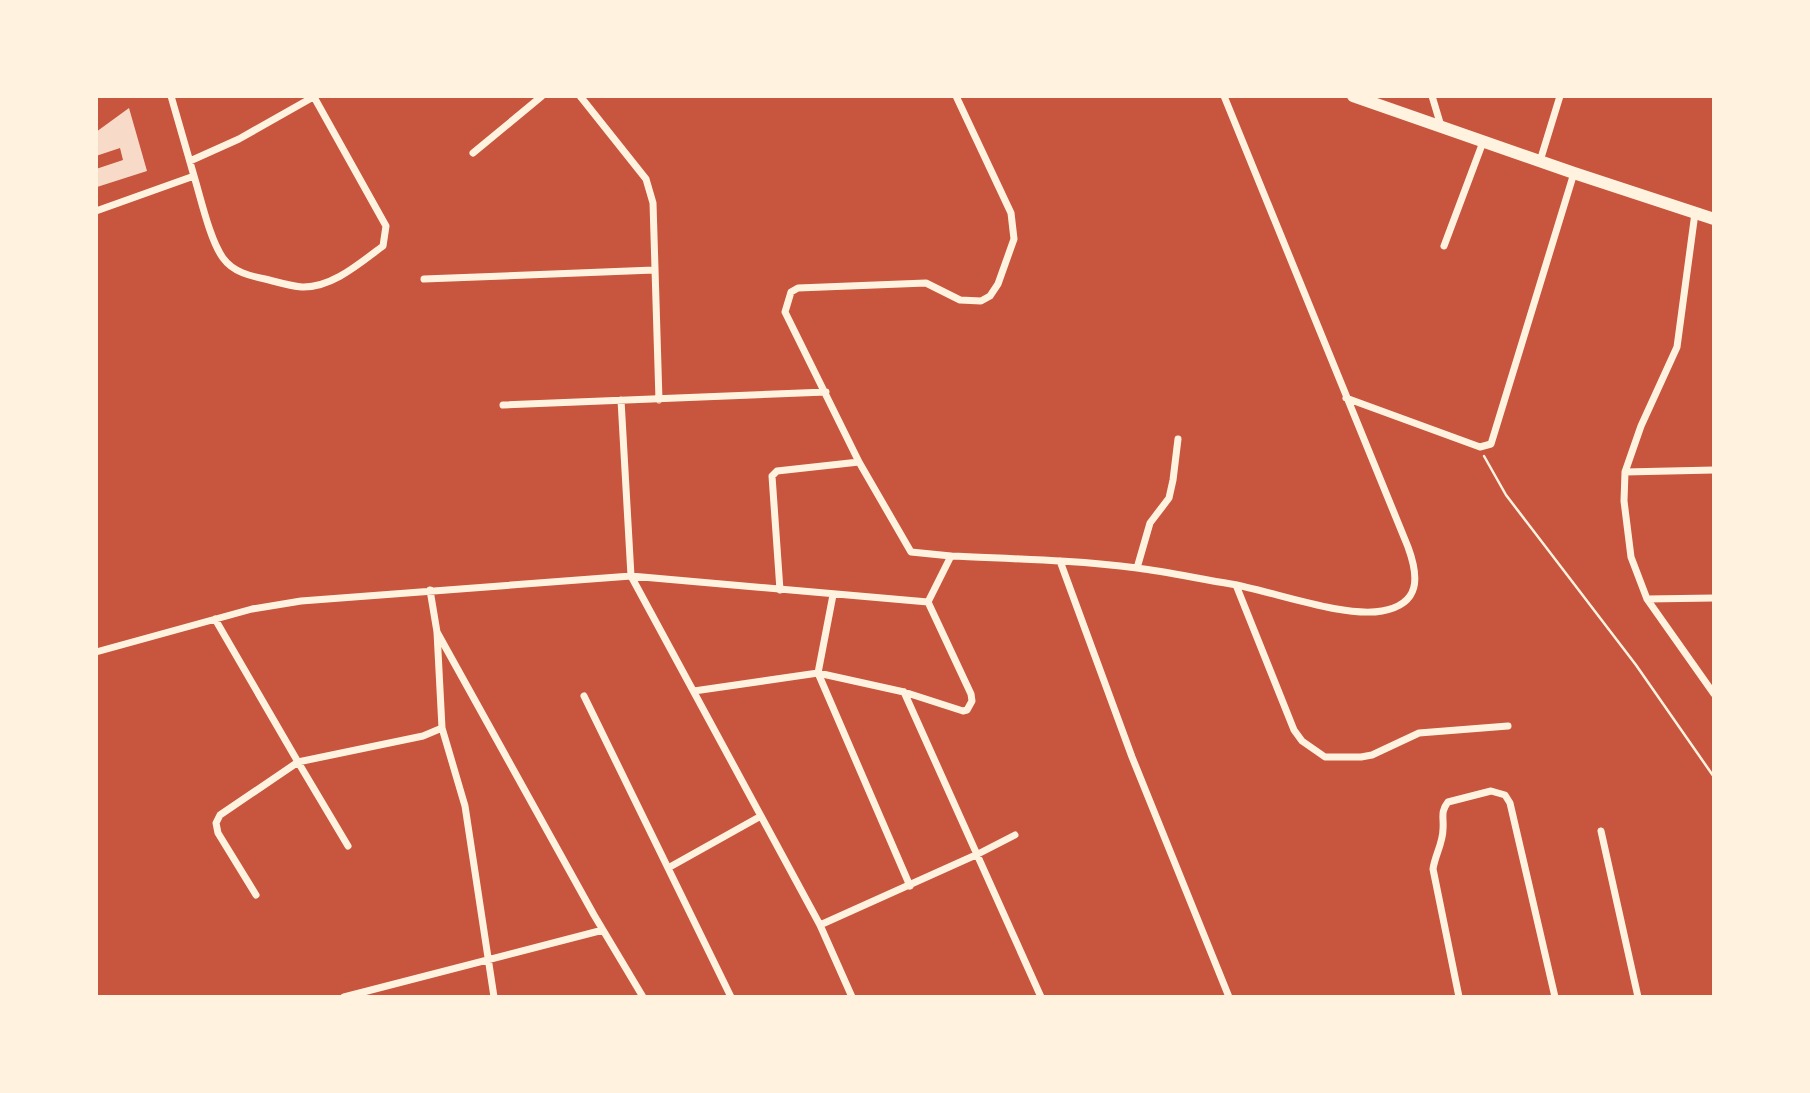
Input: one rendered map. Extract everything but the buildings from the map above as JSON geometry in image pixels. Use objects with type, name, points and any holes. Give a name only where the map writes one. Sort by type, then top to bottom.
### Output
[{"type":"street","points":[[171,96],[208,223],[222,258],[234,269],[247,275],[301,287],[318,286],[330,282],[383,246],[386,226],[315,97],[240,139],[190,161]]},
{"type":"street","points":[[473,153],[542,96]]},
{"type":"street","points":[[580,96],[646,179],[653,203],[659,400]]},
{"type":"street","points":[[956,96],[1011,213],[1014,239],[998,284],[990,296],[981,300],[960,300],[926,283],[798,288],[791,292],[785,312],[859,462],[911,552],[1137,568],[1236,585],[1349,611],[1381,611],[1398,606],[1407,600],[1416,587],[1416,568],[1224,96]]},
{"type":"street","points":[[1353,96],[1714,219]]},
{"type":"street","points":[[1432,96],[1441,127]]},
{"type":"street","points":[[1540,161],[1560,96]]},
{"type":"street","points":[[1444,246],[1483,142]]},
{"type":"street","points":[[1346,398],[1480,447],[1491,444],[1574,173]]},
{"type":"street","points":[[96,211],[194,176]]},
{"type":"street","points":[[1695,213],[1677,347],[1641,426],[1625,472],[1624,501],[1631,557],[1647,599],[1714,694]]},
{"type":"street","points":[[424,279],[654,270]]},
{"type":"street","points":[[503,405],[825,392]]},
{"type":"street","points":[[621,400],[631,576],[820,925],[852,997]]},
{"type":"street","points":[[1137,568],[1150,523],[1168,498],[1178,439]]},
{"type":"street","points":[[779,590],[772,476],[777,471],[859,462]]},
{"type":"street","points":[[1625,472],[1714,470]]},
{"type":"street","points":[[928,602],[951,556]]},
{"type":"street","points":[[1060,561],[1132,757],[1229,997]]},
{"type":"street","points":[[96,652],[253,609],[301,601],[631,576],[928,602]]},
{"type":"street","points":[[1236,585],[1294,730],[1302,741],[1325,757],[1372,755],[1419,733],[1508,726]]},
{"type":"street","points":[[430,590],[437,632],[442,728],[465,806],[494,997]]},
{"type":"street","points":[[833,595],[818,673],[910,886]]},
{"type":"street","points":[[1647,599],[1714,598]]},
{"type":"street","points":[[694,691],[818,673],[904,692],[967,710],[972,701],[928,602]]},
{"type":"street","points":[[215,619],[348,846]]},
{"type":"street","points":[[437,632],[643,997]]},
{"type":"street","points":[[904,692],[1041,997]]},
{"type":"street","points":[[584,696],[731,997]]},
{"type":"street","points":[[256,895],[218,833],[216,823],[220,815],[298,762],[423,736],[442,728]]},
{"type":"street","points":[[1460,997],[1433,869],[1443,830],[1443,807],[1448,802],[1491,792],[1505,795],[1510,803],[1555,997]]},
{"type":"street","points":[[668,868],[761,817]]},
{"type":"street","points":[[1601,831],[1638,997]]},
{"type":"street","points":[[820,925],[910,886],[1015,835]]},
{"type":"street","points":[[344,997],[603,930]]},
{"type":"path","points":[[1480,447],[1506,495],[1636,665],[1714,777]]}]
